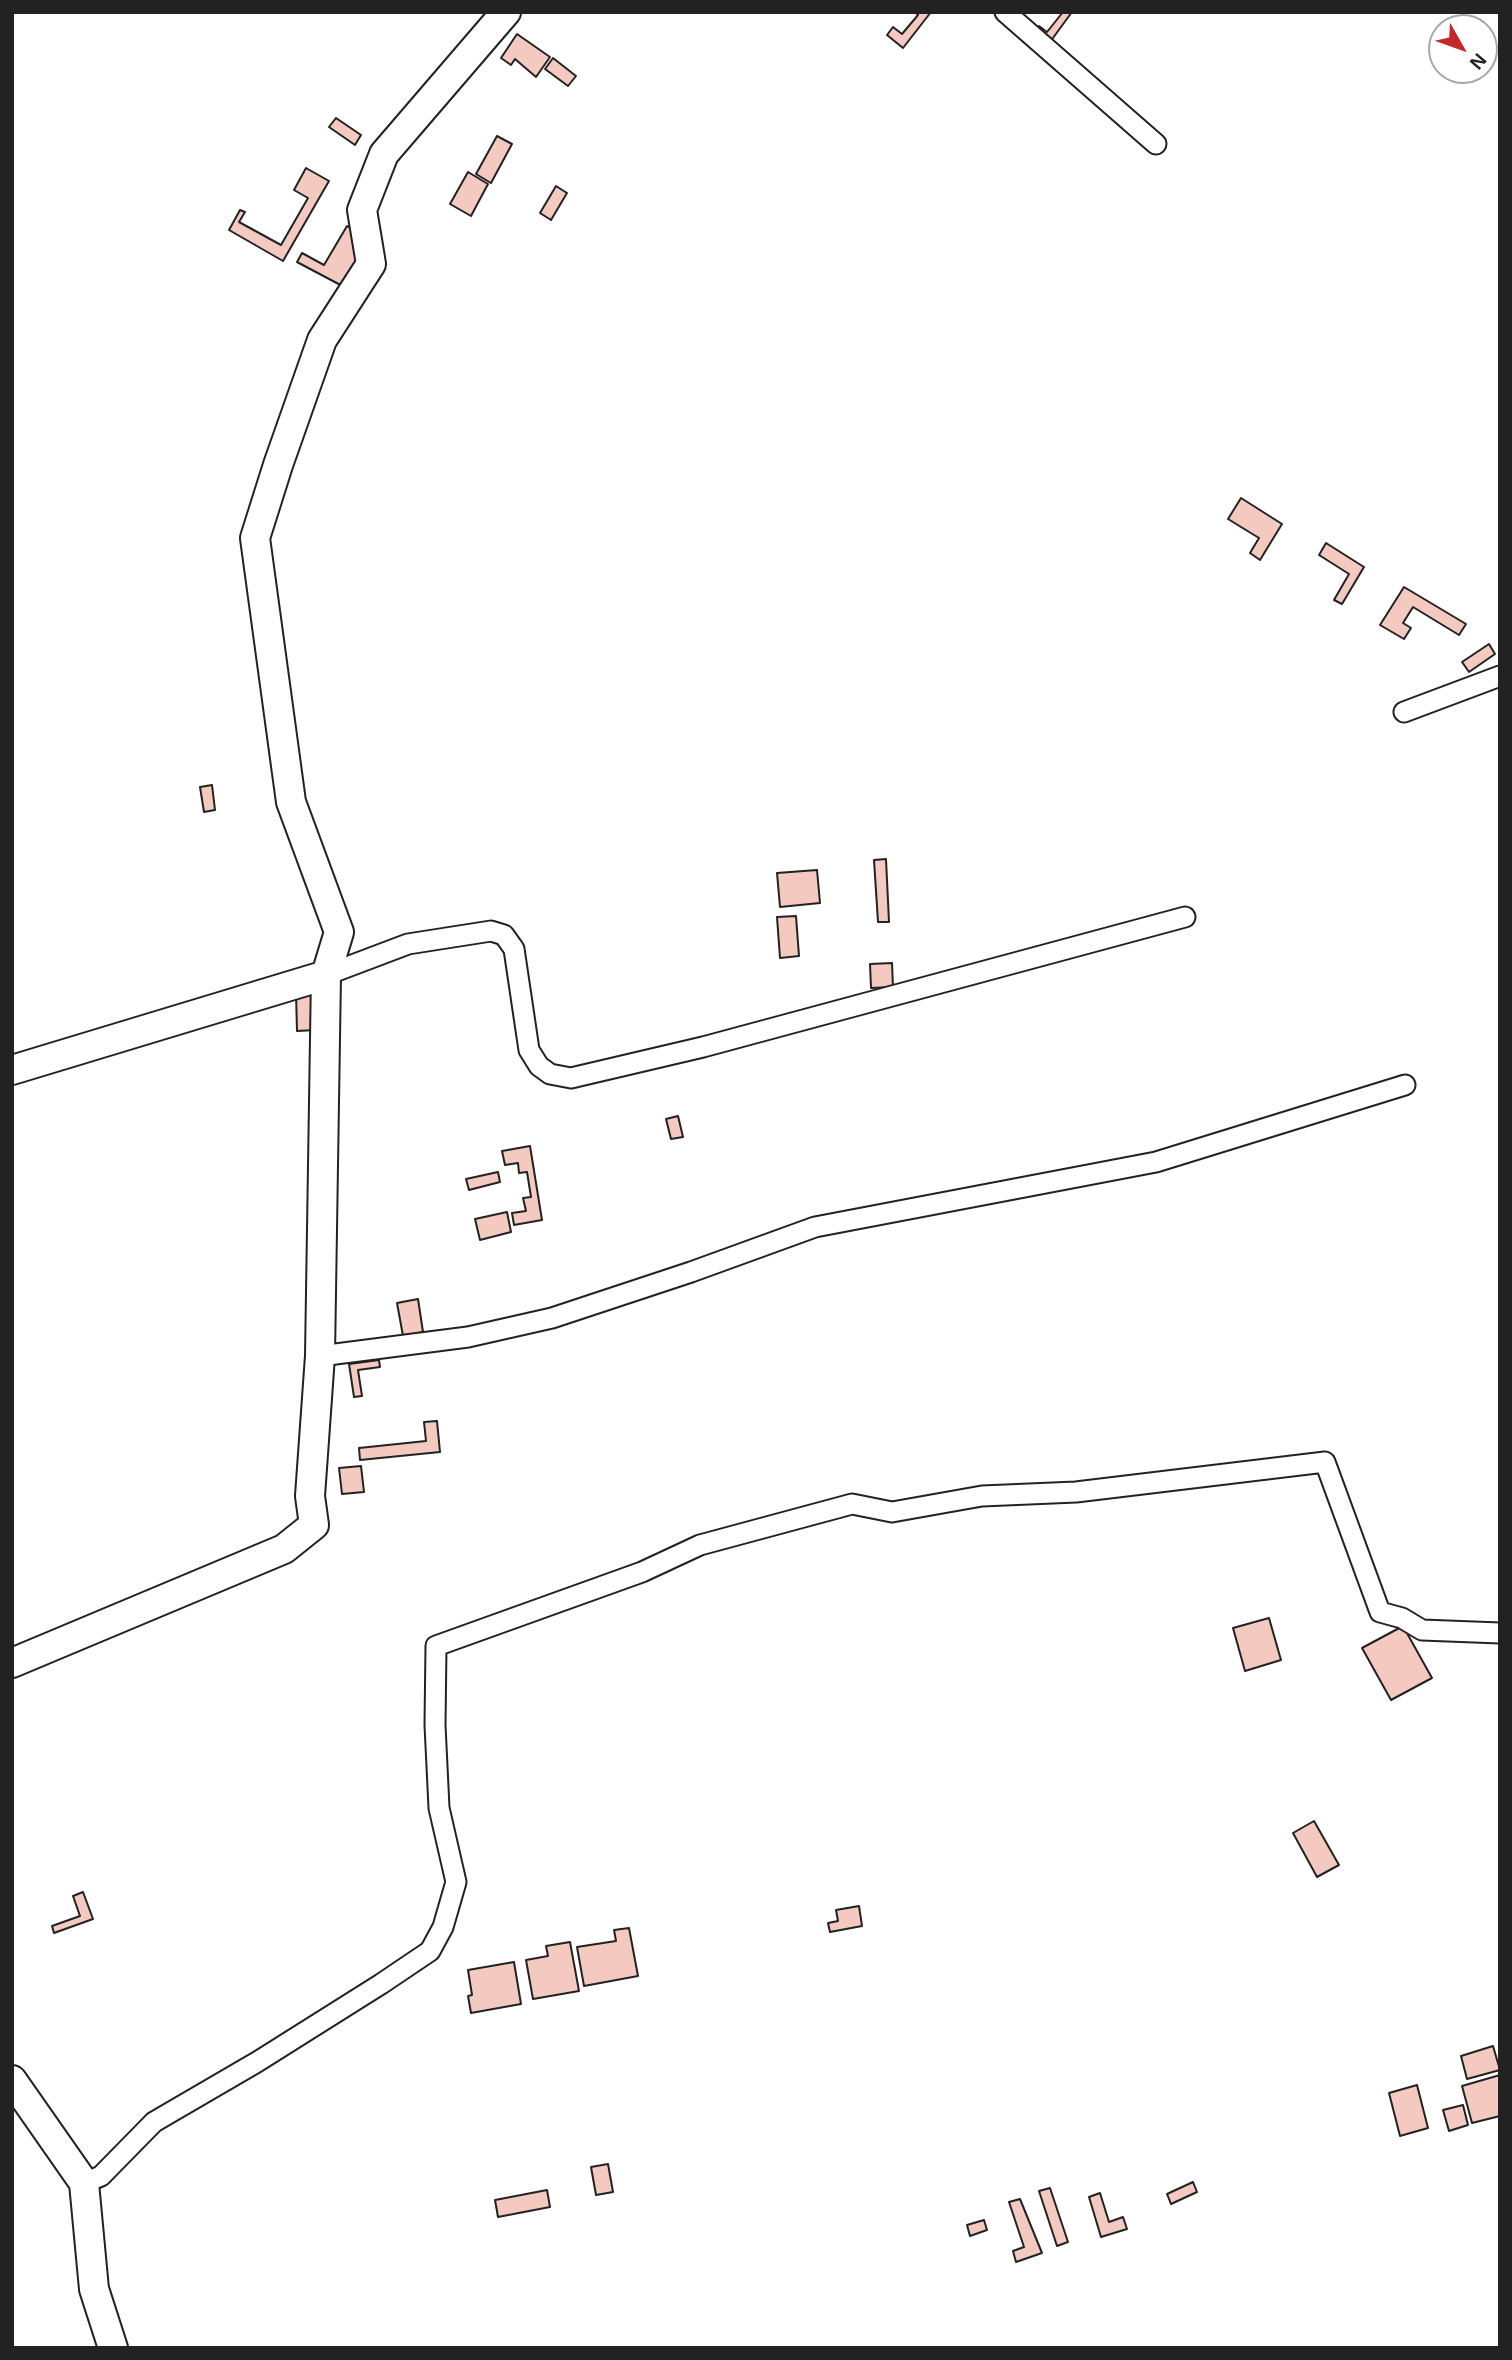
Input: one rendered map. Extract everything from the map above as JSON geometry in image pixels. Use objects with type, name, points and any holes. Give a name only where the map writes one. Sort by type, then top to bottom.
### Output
[{"type":"street","points":[[12,1663],[284,1549],[314,1525],[310,1496],[320,1356],[326,975],[339,932],[291,802],[255,538],[322,340],[371,264],[362,210],[384,154],[506,12]]},
{"type":"street","points":[[1005,12],[1156,144]]},
{"type":"street","points":[[1405,712],[1500,676]]},
{"type":"street","points":[[12,1070],[326,975],[408,944],[491,931],[504,935],[514,949],[529,1050],[539,1066],[550,1074],[571,1078],[703,1047],[1185,918]]},
{"type":"street","points":[[320,1356],[468,1336],[552,1318],[815,1227],[1156,1162],[1405,1085]]},
{"type":"street","points":[[83,2183],[101,2176],[154,2122],[291,2041],[430,1951],[443,1927],[456,1882],[439,1808],[435,1725],[436,1646],[642,1572],[700,1545],[852,1504],[891,1512],[982,1496],[1076,1492],[1325,1462],[1380,1612],[1402,1618],[1422,1630],[1500,1633]]},
{"type":"street","points":[[12,2080],[83,2183],[94,2289],[113,2348]]},
{"type":"building","points":[[915,12],[931,12],[903,48],[887,35],[893,27],[902,34],[918,15]]},
{"type":"building","points":[[1063,12],[1072,12],[1050,42],[1035,31],[1039,26],[1047,32]]},
{"type":"building","points":[[517,34],[550,57],[536,77],[515,59],[511,65],[501,58]]},
{"type":"building","points":[[553,58],[576,76],[568,86],[545,69]]},
{"type":"building","points":[[336,118],[361,135],[355,145],[329,127]]},
{"type":"building","points":[[497,136],[512,144],[491,183],[476,174]]},
{"type":"building","points":[[306,168],[329,181],[283,261],[229,230],[240,210],[245,212],[239,222],[281,245],[308,198],[294,190]]},
{"type":"building","points":[[468,172],[488,184],[471,216],[450,204]]},
{"type":"building","points":[[556,186],[567,193],[551,220],[540,213]]},
{"type":"building","points":[[347,226],[364,235],[361,271],[348,289],[297,262],[302,253],[324,265]]},
{"type":"building","points":[[1241,498],[1282,524],[1260,560],[1250,553],[1259,538],[1228,519]]},
{"type":"building","points":[[1326,543],[1364,567],[1342,604],[1334,600],[1349,574],[1319,555]]},
{"type":"building","points":[[1404,587],[1466,624],[1459,635],[1413,607],[1403,623],[1411,628],[1404,639],[1380,625]]},
{"type":"building","points":[[1489,644],[1495,654],[1469,672],[1462,662]]},
{"type":"building","points":[[212,785],[215,810],[204,812],[200,787]]},
{"type":"building","points":[[886,859],[889,922],[878,922],[874,860]]},
{"type":"building","points":[[817,870],[820,903],[780,907],[777,873]]},
{"type":"building","points":[[796,916],[799,956],[780,958],[777,917]]},
{"type":"building","points":[[892,963],[893,987],[871,988],[870,964]]},
{"type":"building","points":[[314,992],[316,1030],[297,1031],[296,993]]},
{"type":"building","points":[[678,1116],[683,1137],[671,1139],[666,1119]]},
{"type":"building","points":[[530,1146],[542,1220],[514,1225],[512,1213],[526,1211],[523,1198],[531,1197],[527,1172],[519,1173],[518,1163],[505,1165],[502,1151]]},
{"type":"building","points":[[498,1172],[500,1182],[469,1190],[466,1179]]},
{"type":"building","points":[[507,1212],[511,1232],[480,1240],[475,1219]]},
{"type":"building","points":[[418,1299],[423,1332],[403,1336],[397,1303]]},
{"type":"building","points":[[379,1360],[380,1367],[358,1370],[362,1396],[354,1397],[349,1364]]},
{"type":"building","points":[[437,1421],[440,1452],[360,1460],[359,1448],[426,1441],[424,1422]]},
{"type":"building","points":[[361,1466],[364,1492],[342,1494],[339,1468]]},
{"type":"building","points":[[1269,1618],[1281,1660],[1245,1671],[1233,1628]]},
{"type":"building","points":[[1403,1626],[1432,1678],[1391,1700],[1362,1648]]},
{"type":"building","points":[[1314,1821],[1339,1865],[1317,1877],[1293,1833]]},
{"type":"building","points":[[83,1892],[93,1919],[54,1933],[52,1926],[80,1916],[73,1896]]},
{"type":"building","points":[[859,1906],[862,1926],[830,1932],[828,1923],[838,1921],[836,1910]]},
{"type":"building","points":[[629,1928],[638,1976],[584,1986],[577,1947],[616,1941],[614,1930]]},
{"type":"building","points":[[570,1942],[579,1991],[533,1999],[526,1960],[548,1956],[546,1946]]},
{"type":"building","points":[[514,1962],[521,2004],[471,2013],[468,1996],[472,1995],[468,1970]]},
{"type":"building","points":[[1493,2046],[1500,2070],[1467,2079],[1461,2056]]},
{"type":"building","points":[[1500,2075],[1500,2116],[1472,2123],[1462,2086]]},
{"type":"building","points":[[1417,2085],[1428,2128],[1400,2136],[1389,2093]]},
{"type":"building","points":[[1463,2105],[1468,2125],[1449,2131],[1443,2110]]},
{"type":"building","points":[[608,2164],[613,2192],[596,2195],[591,2167]]},
{"type":"building","points":[[1193,2182],[1197,2192],[1171,2204],[1167,2194]]},
{"type":"building","points":[[1050,2188],[1068,2242],[1057,2246],[1039,2191]]},
{"type":"building","points":[[547,2190],[550,2207],[498,2217],[495,2200]]},
{"type":"building","points":[[1100,2193],[1109,2222],[1123,2217],[1127,2229],[1101,2237],[1089,2197]]},
{"type":"building","points":[[1020,2199],[1042,2253],[1016,2262],[1013,2251],[1024,2247],[1009,2202]]},
{"type":"building","points":[[984,2220],[987,2230],[970,2236],[967,2225]]}]
